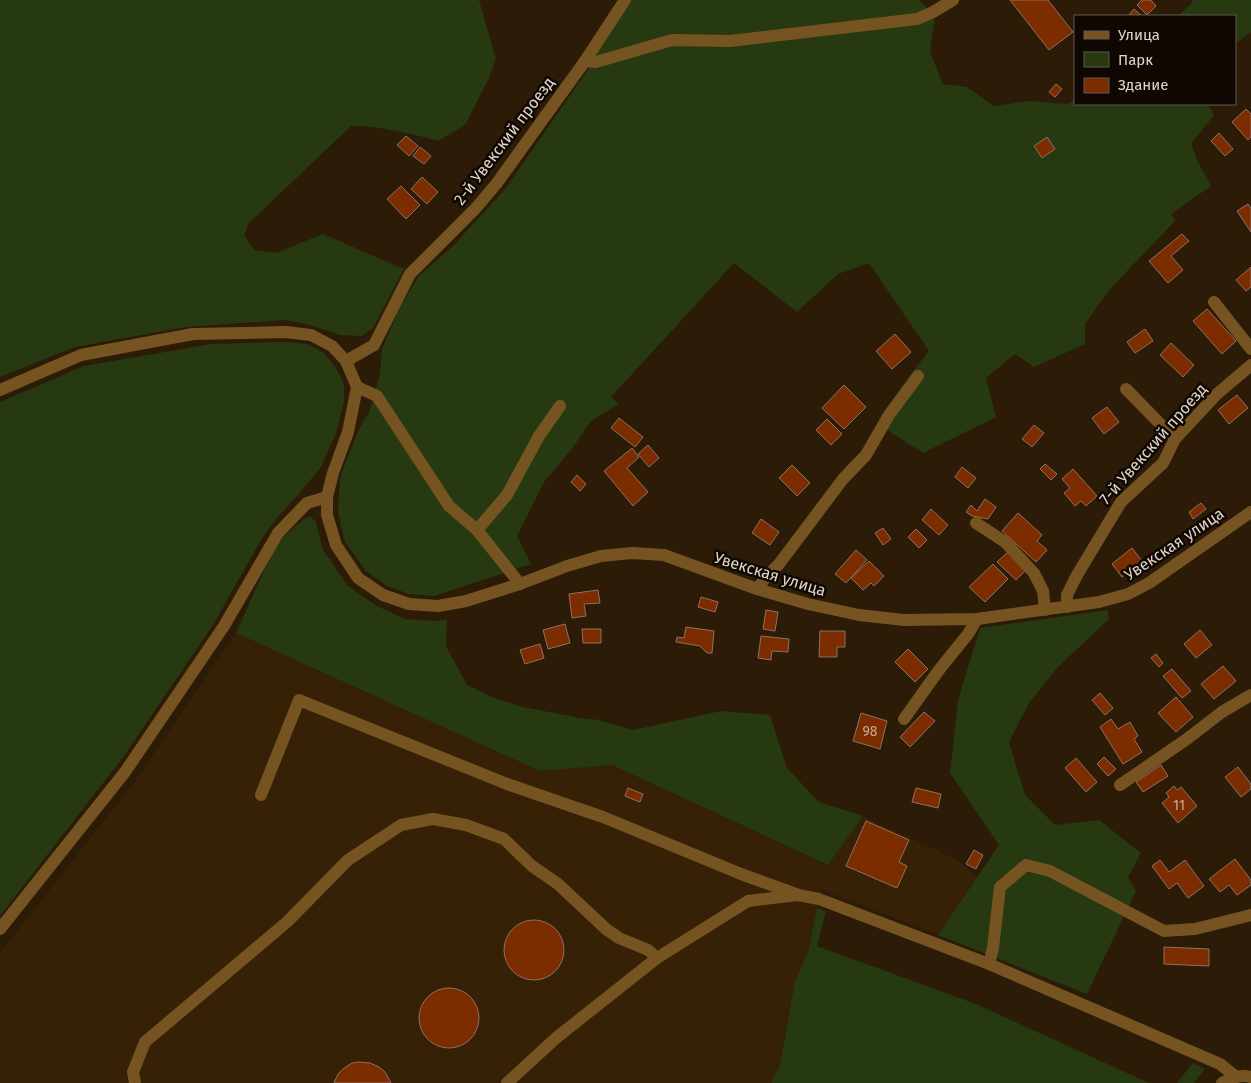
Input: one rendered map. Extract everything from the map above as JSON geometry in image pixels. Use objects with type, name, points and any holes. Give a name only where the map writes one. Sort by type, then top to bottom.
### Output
[{"type":"street","name":"2-й Увекский проезд","points":[[346,361],[374,345],[410,274],[476,208],[497,183],[626,0]]},
{"type":"street","points":[[584,61],[596,62],[672,40],[730,40],[917,19],[953,0]]},
{"type":"street","points":[[1214,302],[1251,349]]},
{"type":"street","points":[[0,390],[81,356],[193,334],[286,332],[311,335],[332,346],[346,361],[357,388],[377,396],[449,506],[477,530],[520,584]]},
{"type":"street","name":"7-й Увекский проезд","points":[[1067,607],[1067,595],[1077,575],[1121,502],[1163,463],[1175,439],[1217,394],[1251,365]]},
{"type":"street","points":[[757,589],[843,479],[866,455],[889,414],[918,376]]},
{"type":"street","name":"Увекская улица","points":[[357,388],[348,432],[333,473],[327,497],[327,515],[336,544],[358,578],[383,595],[409,604],[438,606],[466,601],[601,556],[632,553],[664,555],[757,589],[808,604],[859,615],[904,620],[977,619],[1099,602],[1128,594],[1149,583],[1251,512]]},
{"type":"street","points":[[1126,389],[1175,439]]},
{"type":"street","points":[[477,530],[507,495],[539,436],[560,406]]},
{"type":"street","points":[[0,929],[125,772],[224,626],[278,533],[306,504],[327,497]]},
{"type":"street","points":[[976,523],[1005,542],[1034,573],[1043,591],[1045,610]]},
{"type":"street","points":[[904,719],[939,670],[968,634],[977,619]]},
{"type":"street","points":[[1120,785],[1222,712],[1251,695]]},
{"type":"street","points":[[261,795],[299,700],[507,784],[603,817],[741,874],[798,895],[819,899],[989,964],[1220,1064],[1235,1076]]},
{"type":"street","points":[[135,1083],[133,1072],[145,1042],[286,922],[348,860],[401,825],[433,819],[466,825],[504,839],[532,866],[558,884],[606,929],[618,938],[648,950],[657,958]]},
{"type":"street","points":[[989,964],[993,948],[1000,887],[1026,865],[1050,871],[1164,931],[1195,929],[1251,915]]},
{"type":"street","points":[[507,1083],[556,1038],[657,958],[748,901],[798,895]]},
{"type":"street","points":[[1222,1083],[1235,1076],[1246,1075],[1251,1077]]},
{"type":"shaded area","points":[[236,633],[540,771],[612,765],[828,865],[863,816],[959,861],[977,877],[938,935],[821,889],[808,952],[795,981],[780,1065],[771,1083],[0,1083],[0,953],[136,780]]},
{"type":"green space","points":[[0,0],[479,0],[496,59],[489,78],[465,125],[438,141],[394,130],[351,126],[249,223],[244,235],[254,250],[276,253],[323,234],[404,269],[373,328],[362,336],[340,335],[310,325],[286,320],[186,327],[75,347],[0,377]]},
{"type":"green space","points":[[631,0],[919,0],[935,17],[930,52],[943,84],[967,87],[994,106],[1029,101],[1068,104],[1074,101],[1074,105],[1209,105],[1214,115],[1191,144],[1211,186],[1171,214],[1175,221],[1109,290],[1085,324],[1085,344],[1034,367],[1015,354],[986,378],[996,417],[923,453],[890,432],[881,416],[929,351],[869,263],[838,274],[797,312],[734,263],[611,397],[619,404],[591,421],[571,450],[544,482],[517,536],[531,564],[434,596],[409,594],[387,586],[366,571],[345,542],[338,512],[340,477],[359,429],[369,412],[380,374],[382,349],[399,308],[419,276],[454,245],[506,188],[589,68],[607,33]]},
{"type":"green space","points":[[1193,0],[1251,0],[1251,32],[1236,43],[1236,15],[1178,15]]},
{"type":"green space","points":[[285,342],[307,344],[324,353],[336,368],[344,384],[344,402],[336,433],[321,467],[277,518],[261,540],[213,625],[124,756],[0,916],[0,402],[84,366],[211,344]]},
{"type":"green space","points":[[310,516],[316,522],[323,550],[348,586],[377,606],[405,619],[436,621],[447,619],[446,646],[467,685],[494,698],[523,707],[599,720],[633,730],[721,711],[770,715],[787,768],[819,802],[863,816],[828,865],[612,765],[540,771],[236,633],[271,555],[283,537]]},
{"type":"green space","points":[[1107,610],[1109,619],[1057,668],[1029,703],[1009,742],[1025,795],[1055,825],[1099,820],[1141,853],[1128,877],[1136,891],[1087,994],[938,935],[999,845],[950,773],[958,700],[980,628]]},
{"type":"green space","points":[[817,908],[826,911],[817,946],[976,1004],[1149,1083],[771,1083],[780,1065],[795,981],[808,952]]},
{"type":"green space","points":[[1193,1063],[1205,1069],[1194,1083],[1177,1083]]},
{"type":"building","points":[[1010,0],[1048,0],[1073,32],[1049,50]]},
{"type":"building","points":[[1142,0],[1151,0],[1156,6],[1147,15],[1137,5]]},
{"type":"building","points":[[1134,9],[1141,15],[1129,15]]},
{"type":"building","points":[[1056,84],[1062,89],[1055,97],[1049,92]]},
{"type":"building","points":[[1246,109],[1251,114],[1251,137],[1248,140],[1232,122]]},
{"type":"building","points":[[1219,133],[1233,149],[1225,156],[1211,141]]},
{"type":"building","points":[[406,136],[418,146],[409,156],[397,145]]},
{"type":"building","points":[[1047,137],[1055,149],[1042,158],[1034,146]]},
{"type":"building","points":[[420,147],[431,156],[424,164],[413,156]]},
{"type":"building","points":[[422,177],[438,192],[427,204],[411,189]]},
{"type":"building","points":[[401,186],[420,205],[406,219],[387,199]]},
{"type":"building","points":[[1248,204],[1251,208],[1251,232],[1237,211]]},
{"type":"building","points":[[1182,234],[1189,241],[1171,256],[1183,270],[1168,283],[1149,261]]},
{"type":"building","points":[[1251,267],[1251,287],[1246,291],[1236,280]]},
{"type":"building","points":[[1207,309],[1236,341],[1222,354],[1193,321]]},
{"type":"building","points":[[1145,329],[1153,341],[1135,353],[1127,342]]},
{"type":"building","points":[[895,334],[911,352],[892,369],[876,351]]},
{"type":"building","points":[[1171,343],[1194,365],[1183,377],[1160,355]]},
{"type":"building","points":[[844,385],[866,407],[844,429],[822,408]]},
{"type":"building","points":[[1237,395],[1248,408],[1229,424],[1218,410]]},
{"type":"building","points":[[1107,407],[1119,422],[1104,434],[1092,418]]},
{"type":"building","points":[[619,418],[643,437],[635,447],[611,428]]},
{"type":"building","points":[[827,419],[842,434],[831,445],[816,430]]},
{"type":"building","points":[[1034,425],[1044,433],[1032,447],[1022,439]]},
{"type":"building","points":[[648,445],[659,458],[649,467],[638,454]]},
{"type":"building","points":[[632,448],[639,457],[627,468],[648,492],[633,506],[604,471]]},
{"type":"building","points":[[1045,464],[1057,474],[1051,480],[1040,469]]},
{"type":"building","points":[[792,465],[810,483],[797,496],[779,478]]},
{"type":"building","points":[[962,467],[976,478],[968,488],[955,477]]},
{"type":"building","points":[[1073,469],[1097,496],[1086,506],[1081,501],[1075,506],[1064,493],[1070,488],[1062,479]]},
{"type":"building","points":[[577,475],[586,484],[580,491],[571,482]]},
{"type":"building","points":[[985,499],[996,507],[988,519],[972,516],[966,512],[971,505],[977,511]]},
{"type":"building","points":[[1201,503],[1206,509],[1193,519],[1189,512]]},
{"type":"building","points":[[931,509],[948,525],[939,535],[922,520]]},
{"type":"building","points":[[1018,513],[1042,535],[1037,541],[1047,550],[1036,562],[1002,531]]},
{"type":"building","points":[[761,519],[779,532],[770,545],[752,533]]},
{"type":"building","points":[[883,528],[891,539],[883,545],[875,533]]},
{"type":"building","points":[[916,529],[927,540],[919,548],[908,537]]},
{"type":"building","points":[[1132,548],[1142,561],[1122,577],[1112,564]]},
{"type":"building","points":[[856,550],[867,560],[846,583],[835,574]]},
{"type":"building","points":[[1008,552],[1026,570],[1016,580],[997,562]]},
{"type":"building","points":[[869,561],[884,576],[874,586],[871,583],[863,590],[851,578]]},
{"type":"building","points":[[993,564],[1008,579],[985,602],[969,587]]},
{"type":"building","points":[[598,590],[600,603],[584,604],[586,616],[572,618],[569,594]]},
{"type":"building","points":[[701,597],[718,602],[715,612],[698,607]]},
{"type":"building","points":[[766,610],[778,612],[775,631],[763,629]]},
{"type":"building","points":[[565,624],[570,643],[548,649],[543,630]]},
{"type":"building","points":[[686,627],[714,631],[712,653],[707,653],[700,646],[676,642],[677,637],[684,638]]},
{"type":"building","points":[[582,629],[601,629],[601,643],[583,643]]},
{"type":"building","points":[[1200,630],[1212,645],[1196,658],[1184,644]]},
{"type":"building","points":[[820,631],[845,631],[845,647],[837,647],[837,657],[819,657]]},
{"type":"building","points":[[761,636],[789,639],[788,652],[772,651],[771,660],[758,658]]},
{"type":"building","points":[[540,644],[544,658],[525,664],[520,650]]},
{"type":"building","points":[[908,649],[928,669],[915,682],[895,662]]},
{"type":"building","points":[[1156,654],[1163,663],[1159,667],[1151,658]]},
{"type":"building","points":[[1223,666],[1236,681],[1214,699],[1201,684]]},
{"type":"building","points":[[1172,669],[1191,691],[1182,698],[1163,676]]},
{"type":"building","points":[[1100,693],[1113,708],[1105,715],[1092,700]]},
{"type":"building","points":[[1176,697],[1193,717],[1176,732],[1158,713]]},
{"type":"building","points":[[924,712],[935,721],[910,747],[900,737]]},
{"type":"building","points":[[861,713],[887,721],[880,749],[853,741]]},
{"type":"building","points":[[1111,719],[1118,729],[1130,722],[1138,736],[1134,739],[1142,752],[1123,764],[1100,727]]},
{"type":"building","points":[[1104,757],[1116,769],[1108,776],[1097,764]]},
{"type":"building","points":[[1076,758],[1097,782],[1086,792],[1065,768]]},
{"type":"building","points":[[1161,765],[1168,776],[1143,792],[1136,782]]},
{"type":"building","points":[[1238,767],[1251,784],[1251,789],[1241,797],[1225,777]]},
{"type":"building","points":[[1174,786],[1177,790],[1181,787],[1197,806],[1178,823],[1162,803],[1169,797],[1166,793]]},
{"type":"building","points":[[628,788],[643,794],[640,802],[625,796]]},
{"type":"building","points":[[916,788],[941,794],[938,808],[912,802]]},
{"type":"building","points":[[866,821],[909,840],[899,862],[907,866],[897,888],[846,866]]},
{"type":"building","points":[[974,850],[983,855],[976,869],[966,864]]},
{"type":"building","points":[[1235,859],[1251,880],[1251,885],[1237,895],[1229,885],[1220,892],[1209,879]]},
{"type":"building","points":[[1160,860],[1169,872],[1185,860],[1204,886],[1188,898],[1177,883],[1169,889],[1152,866]]},
{"type":"building","points":[[534,920],[550,925],[555,929],[559,934],[564,950],[559,966],[555,971],[550,975],[534,980],[518,975],[513,971],[509,966],[504,950],[509,934],[513,929],[518,925]]},
{"type":"building","points":[[1164,947],[1209,949],[1209,966],[1164,964]]},
{"type":"building","points":[[449,988],[465,993],[470,997],[474,1002],[479,1018],[474,1034],[470,1039],[465,1043],[449,1048],[433,1043],[428,1039],[424,1034],[419,1018],[424,1002],[428,997],[433,993]]},
{"type":"building","points":[[352,1063],[370,1063],[379,1067],[385,1072],[391,1083],[334,1083],[338,1074],[343,1069]]}]
